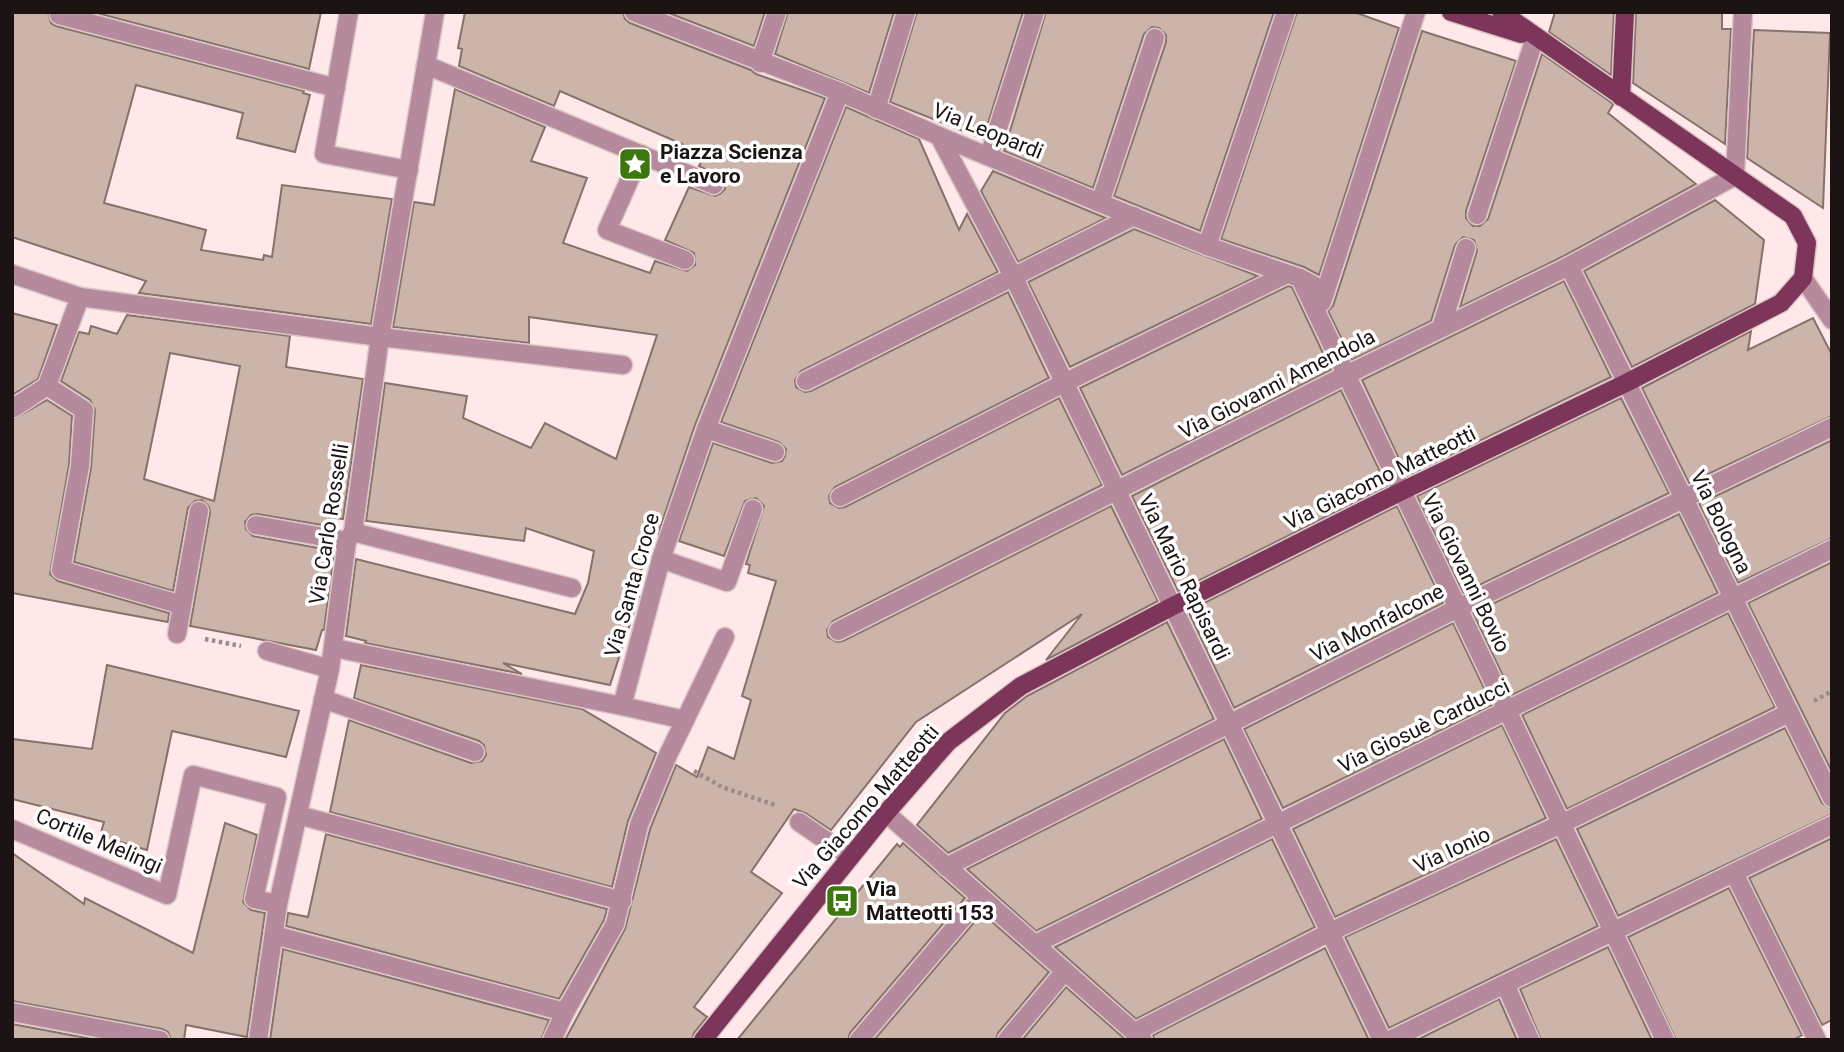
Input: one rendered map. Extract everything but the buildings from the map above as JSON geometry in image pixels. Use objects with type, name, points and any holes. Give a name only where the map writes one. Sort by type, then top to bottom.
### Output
[{"type":"main road","points":[[1451,12],[1535,38]]},
{"type":"main road","points":[[1501,12],[1793,216],[1807,243],[1803,278]]},
{"type":"main road","points":[[1621,97],[1625,12]]},
{"type":"main road","name":"Via Giacomo Matteotti","points":[[703,1040],[886,813],[948,742],[1021,685],[1402,491],[1626,383],[1781,303],[1803,278]]},
{"type":"street","points":[[349,12],[324,154],[409,170]]},
{"type":"street","name":"Via Carlo Rosselli","points":[[258,1040],[278,904],[334,648],[380,337],[435,12]]},
{"type":"street","points":[[760,63],[777,12]]},
{"type":"street","points":[[876,109],[906,12]]},
{"type":"street","points":[[989,156],[1035,12]]},
{"type":"street","points":[[1207,246],[1286,12]]},
{"type":"street","points":[[1318,318],[1324,291],[1416,12]]},
{"type":"street","points":[[1735,176],[1742,12]]},
{"type":"street","name":"Via Leopardi","points":[[641,13],[760,63],[840,92],[1100,203],[1207,246],[1294,276],[1324,291]]},
{"type":"street","points":[[59,15],[336,88]]},
{"type":"street","points":[[1100,203],[1155,38]]},
{"type":"street","points":[[1477,215],[1535,38]]},
{"type":"street","points":[[426,65],[714,185]]},
{"type":"street","name":"Via Santa Croce","points":[[622,706],[661,559],[706,429],[840,92]]},
{"type":"street","name":"Via Mario Rapisardi","points":[[939,136],[1014,278],[1382,1040]]},
{"type":"street","points":[[641,154],[607,230],[685,260]]},
{"type":"street","name":"Via Giovanni Amendola","points":[[838,631],[1346,375],[1569,267],[1735,176]]},
{"type":"street","points":[[806,381],[1134,216]]},
{"type":"street","points":[[1441,328],[1466,248]]},
{"type":"street","name":"Via Bologna","points":[[1569,267],[1832,798]]},
{"type":"street","points":[[12,274],[80,297],[380,337],[623,365]]},
{"type":"street","points":[[841,497],[1064,383],[1294,276]]},
{"type":"street","name":"Via Giovanni Bovio","points":[[1294,276],[1346,375],[1665,1040]]},
{"type":"street","points":[[1803,278],[1832,320]]},
{"type":"street","points":[[12,409],[47,386],[80,297]]},
{"type":"street","points":[[47,386],[84,410],[80,466],[61,570],[182,605]]},
{"type":"street","name":"Via Monfalcone","points":[[946,867],[1458,608],[1832,427]]},
{"type":"street","points":[[706,429],[775,452]]},
{"type":"street","points":[[661,559],[727,582],[753,509]]},
{"type":"street","points":[[177,634],[199,511]]},
{"type":"street","points":[[256,525],[350,537],[572,587]]},
{"type":"street","name":"Via Giosuè Carducci","points":[[1035,944],[1832,549]]},
{"type":"street","points":[[552,1040],[615,924],[639,825],[668,755],[725,637]]},
{"type":"street","points":[[334,648],[685,720]]},
{"type":"street","points":[[267,651],[330,670]]},
{"type":"street","points":[[323,699],[475,752]]},
{"type":"street","name":"Via Ionio","points":[[1139,1036],[1330,932],[1789,713]]},
{"type":"street","name":"Cortile Melingi","points":[[12,829],[167,895],[193,775],[277,797],[254,899],[278,904]]},
{"type":"street","points":[[886,813],[1139,1036]]},
{"type":"street","points":[[298,815],[622,901]]},
{"type":"street","points":[[799,822],[850,857]]},
{"type":"street","points":[[1390,1040],[1832,825]]},
{"type":"street","points":[[1734,873],[1816,1040]]},
{"type":"street","points":[[859,1040],[981,897]]},
{"type":"street","points":[[274,935],[565,1012]]},
{"type":"street","points":[[1007,1040],[1065,971]]},
{"type":"street","points":[[1505,984],[1530,1040]]},
{"type":"street","points":[[12,1012],[159,1040]]},
{"type":"path","points":[[177,634],[267,651]]},
{"type":"path","points":[[668,755],[722,787],[774,804],[799,822]]},
{"type":"place","name":"Piazza Scienza e Lavoro","points":[[635,164]]},
{"type":"place","name":"Via Matteotti 153","points":[[842,901]]}]
